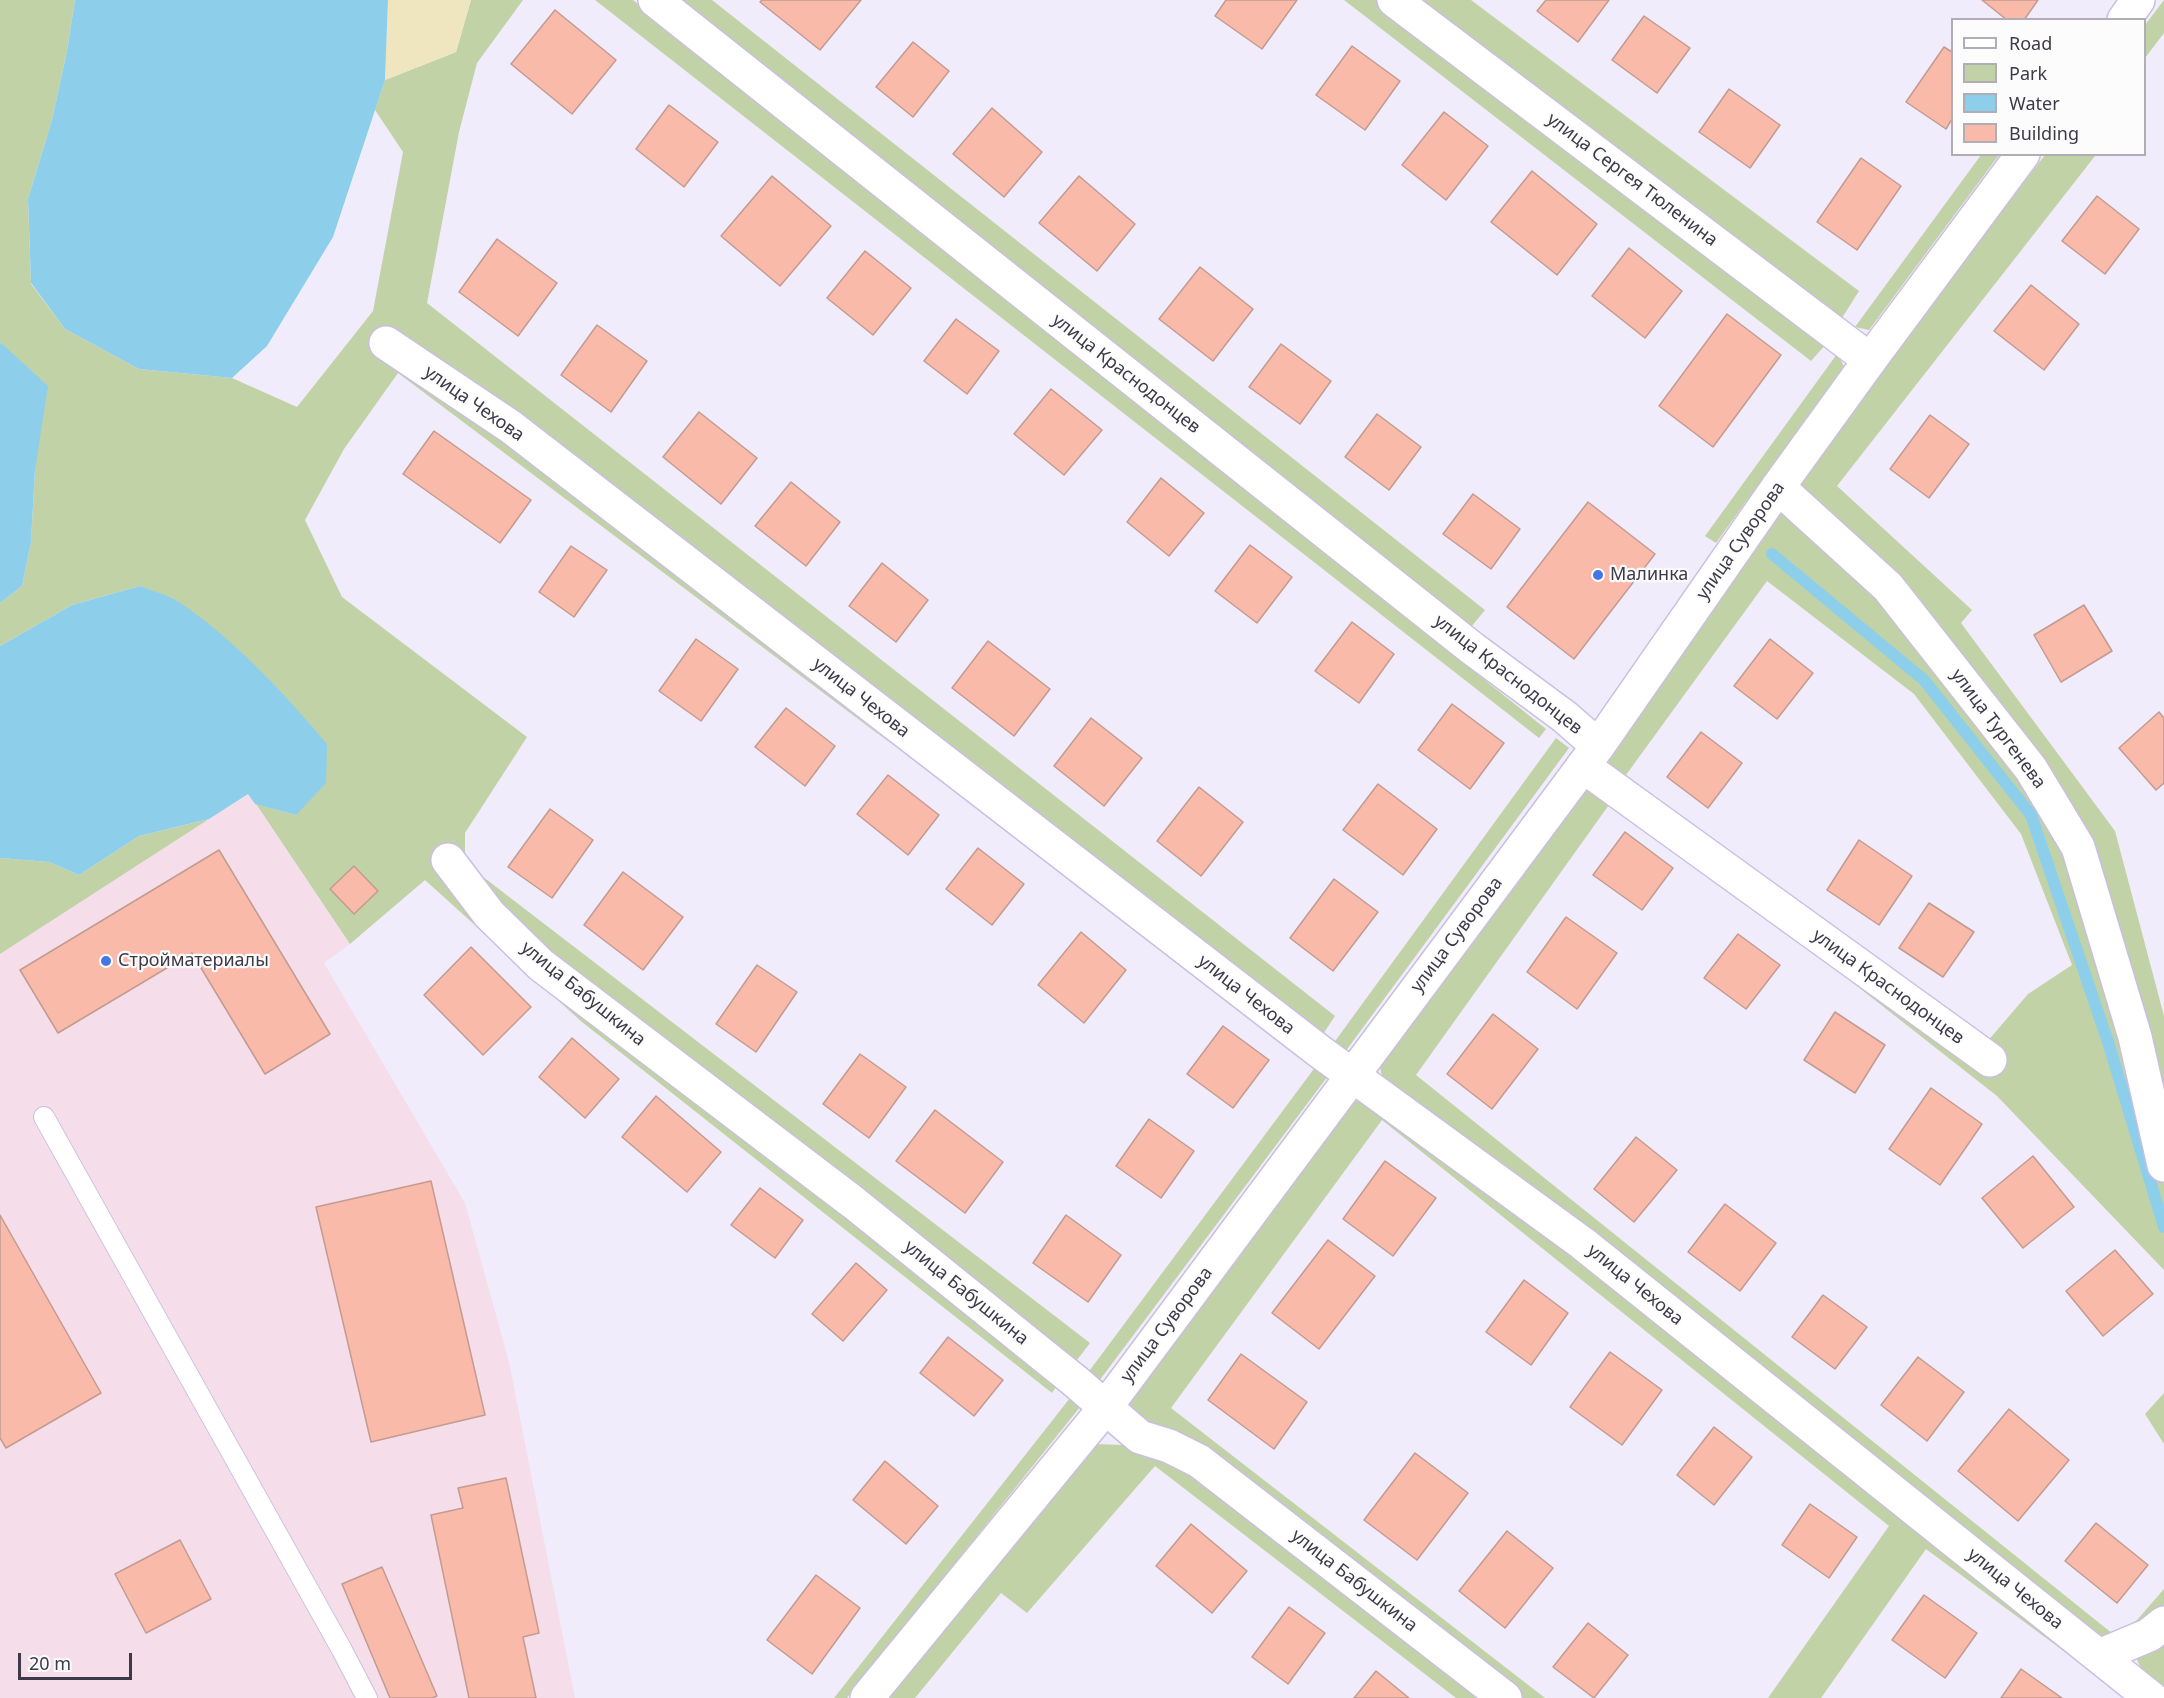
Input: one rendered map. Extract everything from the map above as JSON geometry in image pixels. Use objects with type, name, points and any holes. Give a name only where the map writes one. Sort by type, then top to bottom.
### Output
[{"type":"street","name":"улица Краснодонцев","points":[[655,0],[1473,649],[1565,717],[1590,756],[1990,1060]]},
{"type":"street","name":"улица Сергея Тюленина","points":[[1394,0],[1870,360]]},
{"type":"street","points":[[2125,18],[2138,0]]},
{"type":"street","name":"улица Суворова","points":[[867,1698],[1105,1408],[1590,756],[1778,487],[2022,156]]},
{"type":"street","name":"улица Чехова","points":[[386,343],[511,427],[1352,1076],[1582,1243],[2151,1698]]},
{"type":"street","name":"улица Тургенева","points":[[1778,487],[1888,587],[2031,769],[2078,847],[2135,1037],[2164,1165]]},
{"type":"street","name":"улица Бабушкина","points":[[448,860],[489,914],[541,965],[854,1203],[1075,1381],[1140,1437],[1169,1446],[1198,1461],[1505,1698]]},
{"type":"street","points":[[2099,1656],[2149,1635],[2164,1623]]},
{"type":"lane","points":[[44,1117],[367,1698]]},
{"type":"shaded area","points":[[248,793],[350,944],[324,963],[465,1203],[509,1362],[575,1698],[0,1698],[0,954]]},
{"type":"green space","points":[[0,0],[75,0],[52,120],[28,199],[31,284],[65,329],[139,369],[232,378],[297,407],[373,311],[403,152],[375,110],[385,80],[456,52],[471,0],[523,0],[477,63],[459,132],[427,303],[1335,1016],[1321,1037],[520,417],[413,341],[401,365],[503,436],[894,746],[398,373],[344,449],[305,520],[342,597],[527,737],[465,833],[465,863],[1090,1343],[1074,1364],[450,873],[1058,1384],[1052,1393],[582,1022],[425,880],[350,944],[256,804],[296,815],[177,601],[140,586],[72,605],[0,646],[0,603],[22,586],[31,542],[35,470],[12,355],[0,342]]},
{"type":"green space","points":[[595,0],[633,0],[1546,729],[1539,738]]},
{"type":"green space","points":[[674,0],[712,0],[1485,610],[1467,632]]},
{"type":"green space","points":[[1344,0],[1380,0],[1826,344],[1811,361]]},
{"type":"green space","points":[[1408,0],[1471,0],[1859,291],[1842,318]]},
{"type":"green space","points":[[2164,0],[2164,33],[2146,57],[2146,24]]},
{"type":"green space","points":[[1980,156],[1998,156],[1869,330],[1855,327]]},
{"type":"green space","points":[[2044,156],[2095,156],[1837,486],[1972,610],[1961,623],[2115,831],[2164,1016],[2164,1270],[1997,1096],[1750,902],[1611,802],[1416,1075],[2113,1634],[2137,1620],[2164,1589],[2164,1614],[2131,1637],[2114,1641],[2091,1639],[1933,1512],[1385,1087],[1380,1068],[1588,787],[1607,792],[1988,1067],[1997,1060],[1614,780],[1608,761],[1783,510],[1798,513],[1884,591],[2026,772],[2072,854],[2085,847],[2038,766],[1891,582],[1806,500],[1801,484],[1882,368]],"holes":[[[1767,581],[1914,694],[2021,834],[2072,965],[2028,994],[1986,1043],[1626,775]]]},
{"type":"green space","points":[[1837,354],[1844,366],[1716,543],[1705,536]]},
{"type":"green space","points":[[1556,738],[1569,748],[1345,1052],[1333,1044]]},
{"type":"green space","points":[[209,819],[0,954],[0,858],[49,862],[79,875],[139,836]]},
{"type":"green space","points":[[1319,1062],[1331,1072],[1099,1381],[1087,1374]]},
{"type":"green space","points":[[1355,1101],[1372,1101],[1916,1521],[2127,1698],[1926,1549],[1821,1698],[1768,1698],[1889,1526],[1382,1120],[1171,1408],[1545,1698],[1523,1698],[1204,1452],[1143,1428],[1129,1402]]},
{"type":"green space","points":[[2164,1393],[2164,1444],[2145,1414]]},
{"type":"green space","points":[[1070,1398],[1080,1407],[847,1698],[834,1698]]},
{"type":"green space","points":[[1095,1444],[1123,1445],[1166,1454],[1488,1698],[1456,1698],[1155,1466],[1027,1613],[1001,1593],[915,1698],[888,1698]]},
{"type":"green space","points":[[2164,1633],[2164,1694],[2144,1676],[2133,1650]]},
{"type":"sand","points":[[388,0],[471,0],[456,52],[385,80]]},
{"type":"water","points":[[75,0],[388,0],[385,80],[333,237],[267,346],[232,378],[139,369],[65,329],[31,283],[28,199],[52,120]]},
{"type":"water","points":[[0,342],[48,386],[35,470],[31,542],[22,586],[0,603]]},
{"type":"water","points":[[140,586],[175,600],[200,617],[239,650],[294,706],[327,744],[326,783],[296,815],[255,804],[248,794],[209,819],[139,836],[79,875],[49,862],[0,858],[0,646],[72,605]]},
{"type":"building","points":[[762,0],[861,0],[820,50],[760,2]]},
{"type":"building","points":[[1226,0],[1297,0],[1262,49],[1215,16]]},
{"type":"building","points":[[1546,0],[1609,0],[1578,42],[1537,11]]},
{"type":"building","points":[[1982,0],[2038,0],[2025,18],[2004,18]]},
{"type":"building","points":[[555,10],[616,60],[572,114],[511,64]]},
{"type":"building","points":[[1644,16],[1690,48],[1657,93],[1612,60]]},
{"type":"building","points":[[913,42],[949,71],[913,117],[876,87]]},
{"type":"building","points":[[1352,46],[1400,81],[1365,130],[1316,95]]},
{"type":"building","points":[[1944,47],[1951,51],[1951,121],[1946,129],[1906,102]]},
{"type":"building","points":[[1729,89],[1780,125],[1750,168],[1699,132]]},
{"type":"building","points":[[669,105],[718,142],[684,187],[636,149]]},
{"type":"building","points":[[992,108],[1042,152],[1004,197],[953,154]]},
{"type":"building","points":[[1444,112],[1488,146],[1446,200],[1402,165]]},
{"type":"building","points":[[1861,158],[1901,186],[1857,250],[1817,222]]},
{"type":"building","points":[[1532,171],[1597,224],[1557,275],[1491,222]]},
{"type":"building","points":[[772,176],[831,226],[780,286],[721,236]]},
{"type":"building","points":[[1079,176],[1135,224],[1097,271],[1039,223]]},
{"type":"building","points":[[2097,196],[2139,229],[2105,274],[2062,241]]},
{"type":"building","points":[[497,239],[557,283],[518,336],[459,292]]},
{"type":"building","points":[[1629,248],[1682,291],[1645,338],[1592,296]]},
{"type":"building","points":[[865,251],[911,288],[873,335],[827,298]]},
{"type":"building","points":[[1200,267],[1253,309],[1213,361],[1159,319]]},
{"type":"building","points":[[2031,285],[2079,324],[2044,370],[1994,331]]},
{"type":"building","points":[[1727,314],[1781,355],[1713,447],[1659,406]]},
{"type":"building","points":[[956,319],[999,351],[967,394],[924,361]]},
{"type":"building","points":[[597,325],[647,361],[611,412],[561,375]]},
{"type":"building","points":[[1281,344],[1331,381],[1300,424],[1249,387]]},
{"type":"building","points":[[1051,389],[1102,430],[1064,475],[1014,434]]},
{"type":"building","points":[[699,412],[757,458],[721,504],[663,457]]},
{"type":"building","points":[[1377,414],[1421,447],[1389,490],[1345,457]]},
{"type":"building","points":[[1930,415],[1969,444],[1929,498],[1890,469]]},
{"type":"building","points":[[434,431],[531,500],[500,543],[403,474]]},
{"type":"building","points":[[1161,478],[1204,513],[1169,556],[1127,522]]},
{"type":"building","points":[[791,482],[840,522],[806,566],[755,526]]},
{"type":"building","points":[[1473,494],[1520,529],[1491,569],[1443,534]]},
{"type":"building","points":[[1588,502],[1655,554],[1574,659],[1507,607]]},
{"type":"building","points":[[1250,545],[1292,577],[1257,623],[1215,591]]},
{"type":"building","points":[[571,546],[607,570],[574,617],[539,592]]},
{"type":"building","points":[[882,563],[928,600],[896,642],[849,606]]},
{"type":"building","points":[[2084,605],[2112,651],[2061,682],[2034,635]]},
{"type":"building","points":[[1352,622],[1394,654],[1359,703],[1315,671]]},
{"type":"building","points":[[696,639],[738,669],[701,721],[659,691]]},
{"type":"building","points":[[1770,639],[1813,673],[1777,719],[1734,686]]},
{"type":"building","points":[[988,641],[1050,689],[1014,736],[952,688]]},
{"type":"building","points":[[1452,704],[1504,743],[1470,789],[1418,750]]},
{"type":"building","points":[[786,708],[835,746],[805,786],[755,747]]},
{"type":"building","points":[[2159,712],[2164,718],[2164,783],[2156,790],[2119,748]]},
{"type":"building","points":[[1091,718],[1142,758],[1104,806],[1054,766]]},
{"type":"building","points":[[1701,732],[1742,763],[1708,808],[1667,777]]},
{"type":"building","points":[[888,775],[939,815],[908,855],[857,814]]},
{"type":"building","points":[[1378,784],[1437,829],[1403,875],[1343,830]]},
{"type":"building","points":[[1199,787],[1243,822],[1201,876],[1157,841]]},
{"type":"building","points":[[550,809],[593,840],[552,898],[508,867]]},
{"type":"building","points":[[1625,832],[1673,868],[1642,910],[1593,875]]},
{"type":"building","points":[[1859,840],[1912,876],[1879,925],[1827,890]]},
{"type":"building","points":[[978,848],[1024,884],[992,925],[946,889]]},
{"type":"building","name":"Стройматериалы","points":[[219,850],[330,1034],[265,1074],[192,953],[58,1033],[20,970]]},
{"type":"building","points":[[354,866],[378,891],[354,914],[330,889]]},
{"type":"building","points":[[623,872],[683,917],[643,970],[584,925]]},
{"type":"building","points":[[1334,879],[1378,912],[1333,971],[1290,938]]},
{"type":"building","points":[[1929,903],[1974,932],[1943,977],[1899,948]]},
{"type":"building","points":[[1566,917],[1617,953],[1577,1009],[1527,972]]},
{"type":"building","points":[[1081,932],[1126,970],[1084,1023],[1038,985]]},
{"type":"building","points":[[1738,934],[1780,965],[1746,1009],[1704,978]]},
{"type":"building","points":[[471,947],[531,1007],[483,1055],[424,995]]},
{"type":"building","points":[[757,965],[797,992],[756,1052],[716,1024]]},
{"type":"building","points":[[1835,1012],[1885,1045],[1855,1093],[1804,1060]]},
{"type":"building","points":[[1493,1014],[1538,1049],[1492,1109],[1447,1074]]},
{"type":"building","points":[[1223,1026],[1269,1060],[1233,1108],[1187,1074]]},
{"type":"building","points":[[572,1038],[619,1079],[585,1118],[539,1077]]},
{"type":"building","points":[[860,1054],[906,1087],[869,1138],[823,1104]]},
{"type":"building","points":[[1931,1088],[1982,1124],[1940,1185],[1889,1149]]},
{"type":"building","points":[[656,1096],[721,1152],[687,1192],[622,1137]]},
{"type":"building","points":[[935,1110],[1003,1162],[965,1213],[896,1161]]},
{"type":"building","points":[[1149,1119],[1194,1151],[1161,1198],[1116,1166]]},
{"type":"building","points":[[1636,1137],[1677,1170],[1634,1222],[1594,1189]]},
{"type":"building","points":[[2033,1156],[2074,1207],[2023,1248],[1982,1198]]},
{"type":"building","points":[[1385,1161],[1436,1198],[1393,1256],[1343,1219]]},
{"type":"building","points":[[431,1181],[485,1415],[371,1442],[316,1207]]},
{"type":"building","points":[[760,1188],[803,1220],[775,1258],[731,1225]]},
{"type":"building","points":[[1725,1204],[1776,1243],[1740,1291],[1688,1252]]},
{"type":"building","points":[[0,1215],[101,1393],[6,1448],[0,1438]]},
{"type":"building","points":[[1066,1215],[1121,1255],[1088,1302],[1033,1263]]},
{"type":"building","points":[[1328,1240],[1375,1276],[1319,1349],[1272,1313]]},
{"type":"building","points":[[2115,1250],[2153,1294],[2103,1336],[2066,1291]]},
{"type":"building","points":[[856,1263],[887,1290],[843,1341],[812,1314]]},
{"type":"building","points":[[1524,1280],[1568,1313],[1531,1365],[1486,1332]]},
{"type":"building","points":[[1823,1295],[1867,1327],[1835,1369],[1792,1337]]},
{"type":"building","points":[[948,1337],[1003,1380],[974,1416],[920,1373]]},
{"type":"building","points":[[1610,1352],[1662,1390],[1622,1445],[1570,1407]]},
{"type":"building","points":[[1241,1354],[1307,1402],[1274,1449],[1208,1400]]},
{"type":"building","points":[[1918,1357],[1964,1392],[1927,1441],[1881,1405]]},
{"type":"building","points":[[2009,1409],[2069,1460],[2018,1521],[1958,1471]]},
{"type":"building","points":[[1714,1427],[1752,1457],[1714,1505],[1677,1475]]},
{"type":"building","points":[[1415,1453],[1468,1493],[1417,1560],[1364,1520]]},
{"type":"building","points":[[885,1461],[938,1506],[906,1544],[853,1500]]},
{"type":"building","points":[[506,1478],[539,1633],[523,1637],[536,1698],[469,1698],[431,1515],[463,1508],[458,1488]]},
{"type":"building","points":[[1810,1504],[1857,1537],[1829,1578],[1782,1545]]},
{"type":"building","points":[[2096,1523],[2148,1565],[2117,1603],[2065,1561]]},
{"type":"building","points":[[1191,1524],[1247,1571],[1212,1613],[1156,1566]]},
{"type":"building","points":[[1507,1531],[1553,1568],[1505,1628],[1459,1591]]},
{"type":"building","points":[[180,1540],[211,1599],[146,1633],[115,1574]]},
{"type":"building","points":[[382,1567],[437,1696],[390,1698],[342,1584]]},
{"type":"building","points":[[816,1575],[860,1608],[812,1674],[767,1640]]},
{"type":"building","points":[[1924,1595],[1977,1633],[1945,1678],[1892,1640]]},
{"type":"building","points":[[1289,1607],[1325,1633],[1288,1684],[1252,1657]]},
{"type":"building","points":[[1588,1623],[1628,1655],[1594,1698],[1553,1667]]},
{"type":"building","points":[[2021,1669],[2062,1698],[2001,1698]]},
{"type":"building","points":[[1376,1671],[1409,1698],[1354,1698]]},
{"type":"waterway","points":[[1772,554],[1924,680],[2031,815],[2108,1042],[2164,1227]]},
{"type":"place","name":"Малинка","points":[[1598,575]]},
{"type":"place","name":"Стройматериалы","points":[[106,961]]}]
